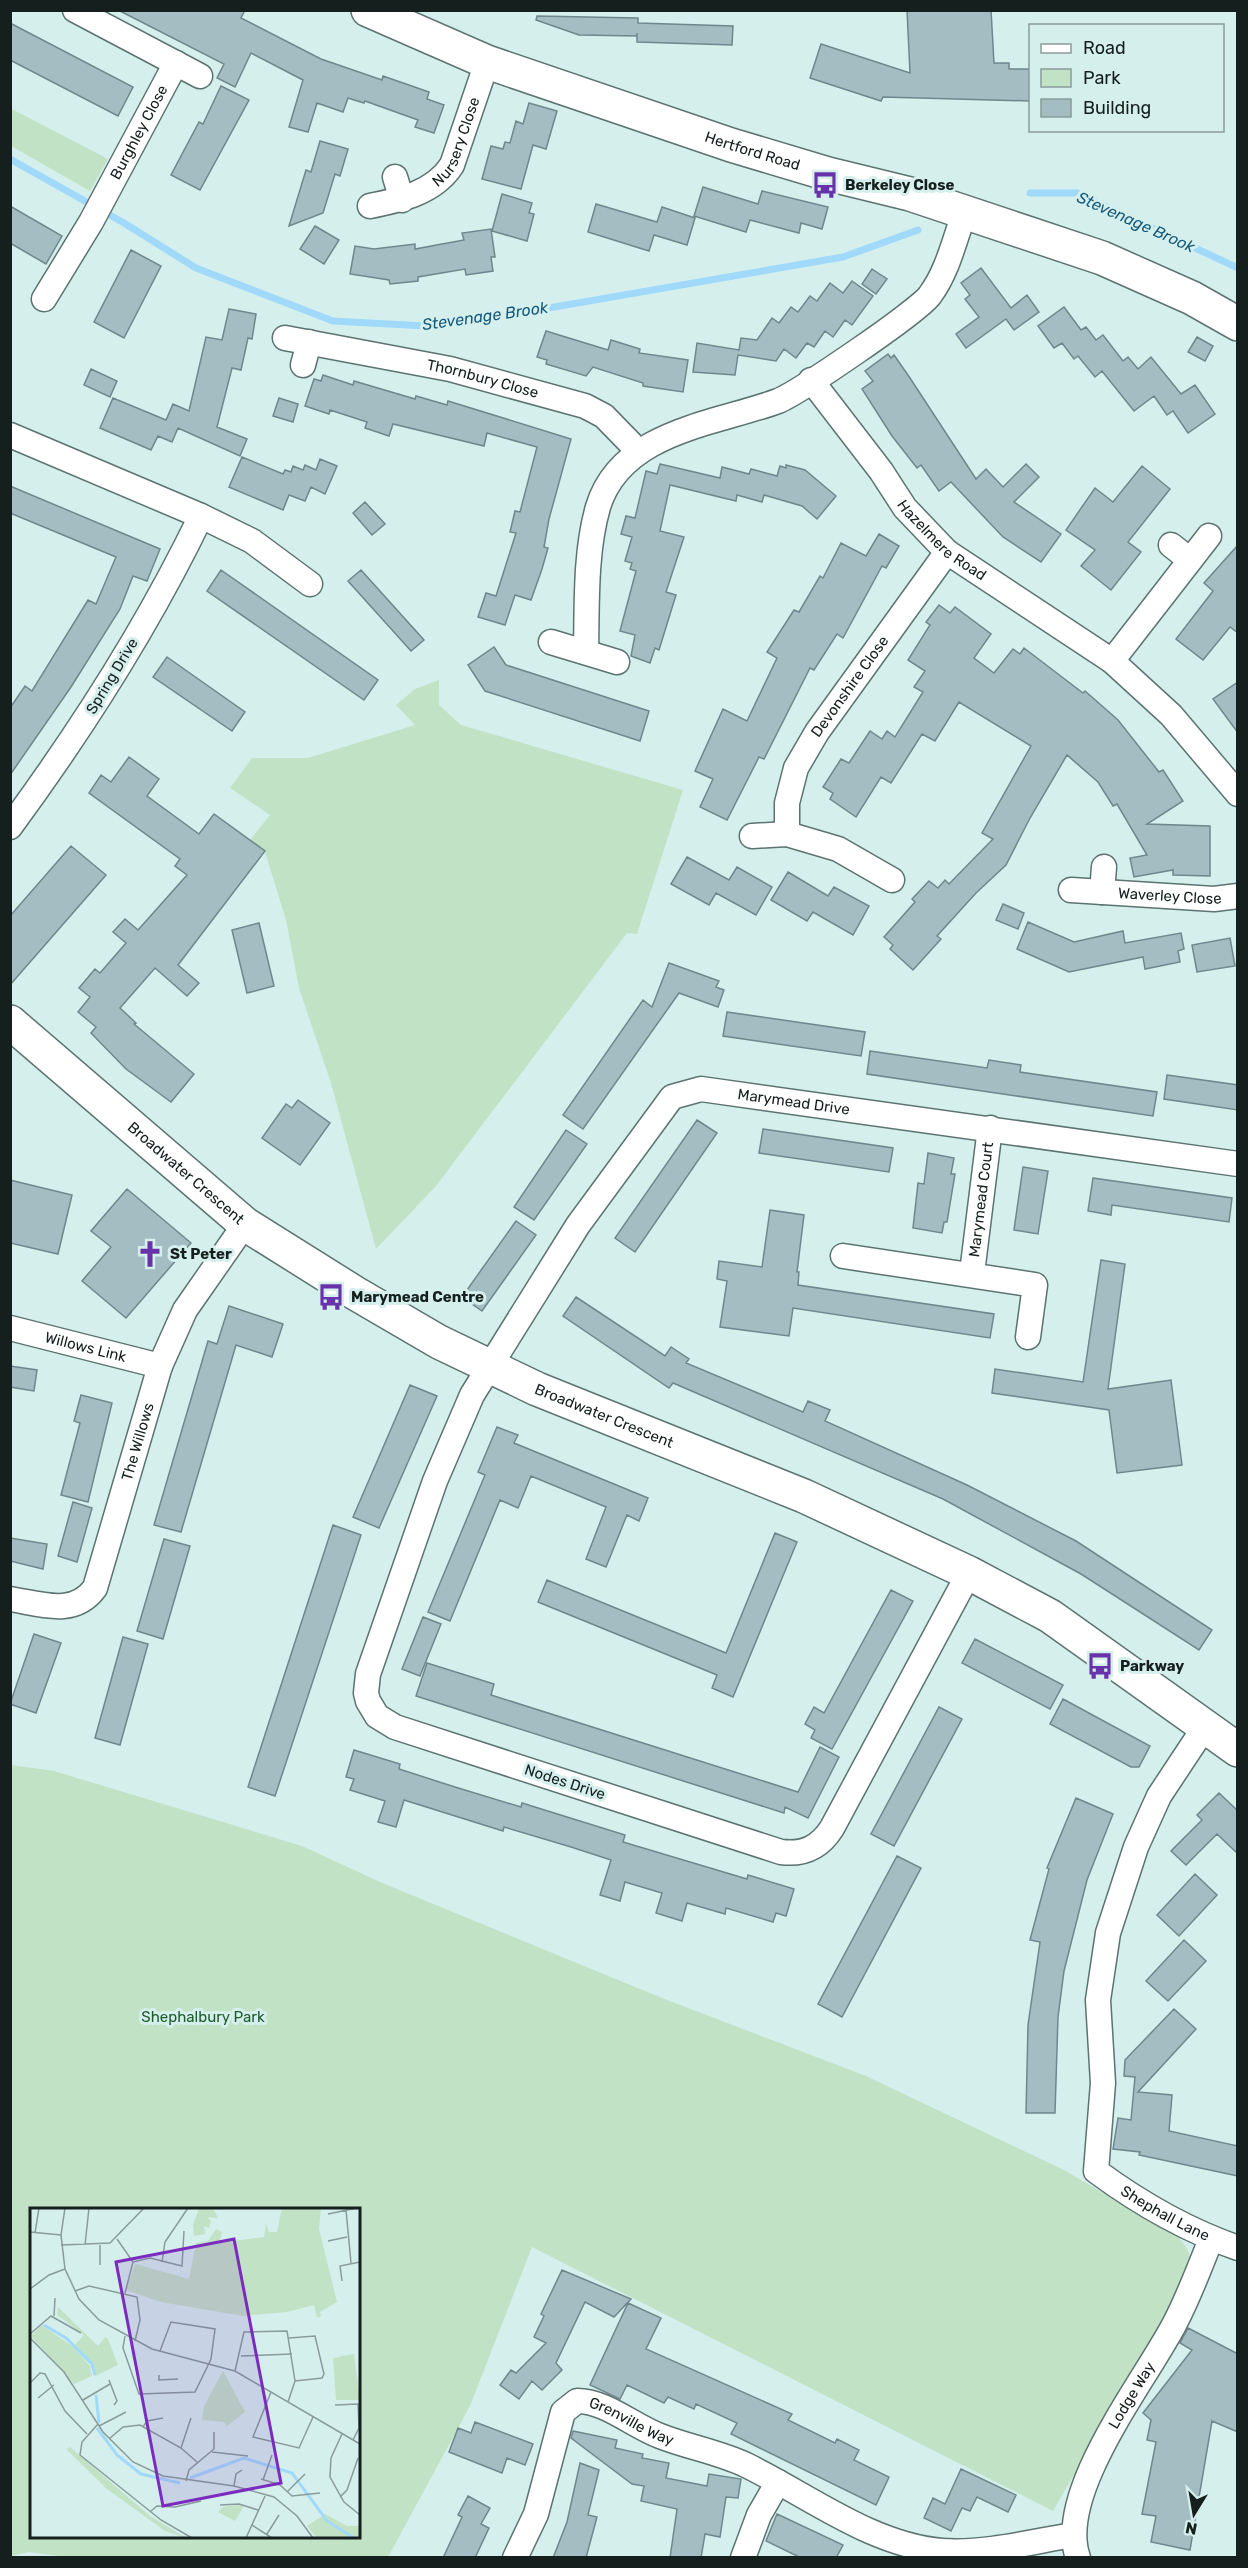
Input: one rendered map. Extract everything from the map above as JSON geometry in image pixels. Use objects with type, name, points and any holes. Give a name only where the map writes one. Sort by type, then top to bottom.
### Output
[{"type":"street","points":[[75,10],[200,76]]},
{"type":"street","name":"Hertford Road","points":[[368,10],[487,62],[731,145],[965,211],[1102,258],[1192,298],[1238,324]]},
{"type":"street","name":"Nursery Close","points":[[370,206],[402,200],[435,184],[452,165],[487,62]]},
{"type":"street","name":"Burghley Close","points":[[44,299],[91,222],[176,63]]},
{"type":"street","points":[[395,177],[402,200]]},
{"type":"street","points":[[586,652],[591,547],[598,506],[615,476],[639,452],[665,435],[780,400],[930,296],[942,275],[965,211]]},
{"type":"street","name":"Thornbury Close","points":[[285,338],[306,353],[450,369],[585,406],[604,416],[639,452]]},
{"type":"street","name":"Hazelmere Road","points":[[811,380],[881,471],[905,508],[947,552],[1112,661],[1171,715],[1238,794]]},
{"type":"street","points":[[10,435],[201,516],[252,541],[310,584]]},
{"type":"street","name":"Spring Drive","points":[[10,827],[60,761],[111,678],[171,578],[201,516]]},
{"type":"street","points":[[1112,661],[1209,536]]},
{"type":"street","points":[[1171,545],[1190,560]]},
{"type":"street","name":"Devonshire Close","points":[[787,834],[787,803],[796,768],[817,732],[947,552]]},
{"type":"street","points":[[551,642],[617,662]]},
{"type":"street","points":[[752,836],[787,834],[838,849],[892,880]]},
{"type":"street","name":"Waverley Close","points":[[1102,892],[1104,867]]},
{"type":"street","name":"Waverley Close","points":[[1071,890],[1214,899],[1238,896]]},
{"type":"street","name":"Broadwater Crescent","points":[[10,1022],[245,1224],[439,1342],[537,1389],[804,1497],[969,1574],[1050,1616],[1238,1750]]},
{"type":"street","name":"Marymead Drive","points":[[489,1365],[578,1225],[672,1096],[701,1089],[1238,1164]]},
{"type":"street","name":"Marymead Court","points":[[972,1273],[990,1128]]},
{"type":"street","name":"The Willows","points":[[10,1599],[49,1606],[69,1606],[86,1599],[95,1588],[160,1366],[185,1310],[245,1224]]},
{"type":"street","name":"Marymead Court","points":[[843,1256],[972,1273],[1035,1285],[1028,1337]]},
{"type":"street","name":"Willows Link","points":[[10,1328],[160,1366]]},
{"type":"street","name":"Nodes Drive","points":[[489,1365],[472,1395],[435,1481],[368,1674],[366,1693],[368,1701],[377,1716],[395,1727],[781,1851],[792,1853],[806,1851],[821,1842],[832,1828],[969,1574]]},
{"type":"street","name":"Shephall Lane","points":[[1206,1725],[1160,1796],[1150,1816],[1136,1847],[1108,1934],[1098,2000],[1103,2083],[1096,2171],[1114,2185],[1211,2239],[1238,2248]]},
{"type":"street","name":"Lodge Way","points":[[1076,2546],[1076,2507],[1087,2475],[1174,2324],[1211,2239]]},
{"type":"street","name":"Grenville Way","points":[[515,2558],[536,2514],[564,2412],[577,2401],[601,2405],[659,2436],[719,2454],[895,2540],[940,2551],[965,2552],[1076,2546]]},
{"type":"street","points":[[743,2558],[759,2515],[778,2482]]},
{"type":"green space","points":[[10,108],[108,159],[90,191],[11,146]]},
{"type":"green space","points":[[439,680],[439,705],[461,725],[683,790],[637,934],[627,933],[436,1186],[376,1249],[331,1083],[299,988],[286,920],[265,852],[250,840],[270,815],[230,788],[252,758],[308,758],[415,725],[396,705],[415,689]]},
{"type":"green space","name":"Shephalbury Park","points":[[11,1765],[54,1771],[302,1846],[380,1882],[662,1998],[866,2076],[1064,2170],[1177,2236],[1185,2245],[1190,2258],[1190,2274],[1053,2511],[532,2247],[470,2406],[388,2557],[73,2558],[29,2552],[11,2556]]},
{"type":"building","points":[[118,10],[245,10],[241,18],[321,59],[382,80],[383,76],[429,92],[427,99],[444,105],[434,133],[415,127],[418,120],[365,101],[364,103],[348,98],[343,112],[317,103],[308,132],[289,127],[303,80],[251,53],[235,87],[217,78],[224,64]]},
{"type":"building","points":[[907,10],[991,10],[994,63],[1009,63],[1009,69],[1029,69],[1029,101],[883,97],[881,101],[810,78],[821,44],[910,73]]},
{"type":"building","points":[[537,16],[638,18],[638,23],[733,26],[732,45],[637,42],[637,36],[579,35],[536,20]]},
{"type":"building","points":[[10,23],[133,87],[118,116],[10,60]]},
{"type":"building","points":[[221,86],[249,100],[200,190],[171,175],[199,122],[203,124]]},
{"type":"building","points":[[529,103],[557,111],[546,149],[533,145],[521,189],[482,179],[491,146],[503,149],[505,142],[510,143],[516,121],[523,124]]},
{"type":"building","points":[[320,141],[348,149],[340,176],[335,174],[323,213],[289,226],[306,170],[311,172]]},
{"type":"building","points":[[703,187],[758,204],[762,191],[828,207],[822,229],[801,223],[799,233],[750,220],[746,232],[694,216]]},
{"type":"building","points":[[502,194],[532,203],[529,213],[534,214],[527,241],[492,231]]},
{"type":"building","points":[[596,204],[657,222],[662,207],[695,218],[687,245],[654,235],[649,251],[588,232]]},
{"type":"building","points":[[10,206],[62,236],[46,264],[10,243]]},
{"type":"building","points":[[315,226],[339,240],[324,264],[300,249]]},
{"type":"building","points":[[491,229],[495,257],[491,257],[493,271],[466,275],[465,269],[418,277],[418,281],[390,284],[389,280],[350,274],[355,246],[374,249],[415,244],[415,249],[464,240],[462,233]]},
{"type":"building","points":[[131,250],[161,266],[124,338],[94,322]]},
{"type":"building","points":[[981,268],[1011,308],[1027,295],[1039,312],[1014,330],[1006,319],[966,348],[956,334],[979,317],[965,299],[970,295],[961,283]]},
{"type":"building","points":[[872,269],[887,279],[876,294],[862,284]]},
{"type":"building","points":[[852,281],[873,296],[852,325],[845,320],[833,337],[825,331],[814,347],[807,343],[796,358],[784,349],[776,361],[738,355],[735,375],[693,372],[697,343],[739,350],[741,338],[757,340],[772,318],[779,323],[791,307],[798,312],[810,296],[817,301],[830,283],[843,293]]},
{"type":"building","points":[[1064,307],[1081,330],[1086,327],[1096,340],[1103,335],[1123,361],[1128,357],[1138,369],[1151,357],[1181,394],[1195,385],[1215,414],[1188,433],[1173,411],[1167,415],[1154,396],[1134,411],[1102,371],[1095,377],[1078,356],[1074,359],[1062,343],[1054,348],[1038,326]]},
{"type":"building","points":[[229,309],[256,314],[252,339],[248,338],[241,370],[232,368],[217,427],[247,439],[240,456],[178,428],[172,442],[158,436],[151,450],[100,428],[113,398],[166,420],[173,404],[189,411],[206,337],[222,340]]},
{"type":"building","points":[[546,331],[608,350],[611,340],[640,349],[639,353],[688,360],[683,392],[643,386],[643,383],[593,367],[586,376],[546,364],[547,360],[537,357]]},
{"type":"building","points":[[1197,337],[1213,346],[1205,361],[1188,352]]},
{"type":"building","points":[[888,354],[891,358],[894,355],[976,479],[986,469],[1003,487],[1026,464],[1039,477],[1014,502],[1061,534],[1041,562],[1003,537],[951,482],[939,491],[921,465],[917,468],[892,436],[862,389],[873,381],[865,371]]},
{"type":"building","points":[[91,369],[117,381],[110,397],[84,385]]},
{"type":"building","points":[[323,375],[353,385],[354,381],[415,399],[416,396],[447,405],[448,401],[571,439],[549,519],[544,547],[548,548],[531,600],[515,595],[505,625],[478,617],[486,593],[496,596],[516,533],[510,532],[515,511],[520,512],[537,447],[487,433],[484,446],[393,424],[389,436],[365,428],[367,422],[330,410],[329,414],[305,406],[314,379],[321,381]]},
{"type":"building","points":[[279,398],[298,404],[293,422],[273,416]]},
{"type":"building","points":[[242,457],[283,474],[285,470],[291,472],[293,466],[303,470],[305,465],[316,470],[320,459],[337,466],[325,494],[311,487],[305,501],[289,495],[283,510],[229,487]]},
{"type":"building","points":[[660,464],[720,478],[722,467],[749,474],[751,469],[777,476],[780,466],[786,468],[786,465],[805,470],[836,496],[817,519],[802,506],[764,495],[762,502],[737,495],[736,501],[670,485],[660,531],[684,537],[666,592],[676,595],[659,650],[655,648],[650,663],[631,656],[635,635],[620,631],[636,571],[630,569],[632,563],[625,561],[632,537],[621,534],[626,516],[635,518],[646,471],[657,474]]},
{"type":"building","points":[[1142,466],[1170,489],[1128,542],[1141,552],[1111,590],[1081,566],[1095,550],[1066,530],[1095,488],[1113,502]]},
{"type":"building","points":[[10,486],[160,549],[147,581],[133,576],[120,609],[71,687],[10,775],[10,708],[25,686],[32,691],[88,600],[96,604],[116,557],[10,513]]},
{"type":"building","points":[[365,502],[385,524],[372,535],[353,513]]},
{"type":"building","points":[[879,534],[899,546],[886,568],[882,566],[843,638],[837,634],[814,670],[810,668],[764,759],[759,757],[727,820],[700,807],[713,779],[695,771],[723,709],[747,721],[777,658],[767,652],[794,610],[799,612],[820,576],[823,578],[841,543],[866,556]]},
{"type":"building","points":[[1238,545],[1238,633],[1230,627],[1203,660],[1176,639],[1213,591],[1204,583]]},
{"type":"building","points":[[221,570],[378,680],[364,700],[207,591]]},
{"type":"building","points":[[361,570],[424,640],[411,651],[348,581]]},
{"type":"building","points":[[939,605],[950,613],[955,607],[991,634],[974,658],[994,673],[1013,649],[1020,654],[1024,648],[1083,693],[1085,691],[1118,720],[1159,772],[1163,770],[1183,801],[1147,824],[1210,826],[1210,876],[1173,875],[1173,870],[1134,877],[1130,858],[1147,855],[1117,804],[1113,806],[1098,782],[1067,755],[1030,818],[1006,865],[976,893],[937,936],[941,939],[913,970],[890,949],[893,945],[884,937],[915,902],[912,899],[929,881],[938,888],[945,880],[949,884],[993,839],[982,833],[1031,746],[959,702],[935,741],[922,734],[891,783],[881,777],[856,817],[830,799],[833,793],[823,787],[841,759],[849,763],[870,731],[882,739],[887,731],[895,737],[923,692],[914,687],[925,671],[908,660],[930,625],[926,622]]},
{"type":"building","points":[[494,647],[506,665],[649,711],[640,741],[485,691],[468,665]]},
{"type":"building","points":[[167,657],[245,712],[232,731],[153,677]]},
{"type":"building","points":[[1238,682],[1238,733],[1213,699]]},
{"type":"building","points":[[129,757],[159,779],[147,796],[199,834],[214,814],[265,851],[178,965],[199,983],[187,996],[155,968],[120,1008],[136,1023],[134,1024],[194,1074],[171,1102],[126,1069],[91,1033],[96,1027],[78,1012],[90,997],[79,988],[95,969],[100,973],[126,943],[113,932],[125,919],[138,930],[187,875],[175,866],[180,859],[89,793],[101,775],[111,782]]},
{"type":"building","points":[[71,846],[106,875],[10,985],[10,916]]},
{"type":"building","points":[[687,857],[729,880],[737,867],[772,887],[756,915],[716,893],[709,905],[671,884]]},
{"type":"building","points":[[788,872],[828,896],[834,887],[869,906],[853,935],[813,912],[807,921],[771,900]]},
{"type":"building","points":[[1003,904],[1024,913],[1018,929],[996,920]]},
{"type":"building","points":[[1028,922],[1074,942],[1123,931],[1125,943],[1181,933],[1184,949],[1178,951],[1180,962],[1145,969],[1143,957],[1069,972],[1017,949]]},
{"type":"building","points":[[259,923],[274,986],[247,993],[232,930]]},
{"type":"building","points":[[1230,938],[1235,966],[1197,972],[1192,945]]},
{"type":"building","points":[[669,963],[719,981],[716,987],[724,990],[718,1007],[679,993],[583,1129],[563,1115],[643,1000],[652,1007]]},
{"type":"building","points":[[727,1012],[865,1032],[861,1056],[723,1036]]},
{"type":"building","points":[[870,1051],[987,1068],[989,1060],[1021,1065],[1020,1072],[1157,1092],[1153,1116],[867,1074]]},
{"type":"building","points":[[1167,1075],[1238,1085],[1238,1110],[1164,1099]]},
{"type":"building","points":[[298,1100],[330,1123],[300,1165],[262,1138],[286,1104],[292,1108]]},
{"type":"building","points":[[697,1120],[717,1133],[635,1252],[615,1238]]},
{"type":"building","points":[[763,1129],[893,1148],[889,1172],[759,1153]]},
{"type":"building","points":[[566,1130],[587,1144],[534,1220],[514,1207]]},
{"type":"building","points":[[928,1153],[954,1158],[951,1174],[955,1174],[947,1222],[944,1222],[942,1233],[913,1228],[918,1183],[924,1184]]},
{"type":"building","points":[[1023,1167],[1048,1171],[1038,1234],[1014,1230]]},
{"type":"building","points":[[1093,1178],[1232,1198],[1229,1222],[1112,1205],[1111,1215],[1088,1211]]},
{"type":"building","points":[[10,1180],[72,1195],[58,1254],[10,1243]]},
{"type":"building","name":"St Peter","points":[[127,1189],[191,1243],[126,1318],[82,1281],[111,1247],[91,1231]]},
{"type":"building","points":[[770,1210],[804,1215],[797,1272],[799,1272],[798,1285],[994,1314],[990,1338],[793,1308],[789,1336],[720,1327],[727,1281],[717,1279],[719,1261],[762,1267]]},
{"type":"building","points":[[516,1221],[536,1235],[482,1311],[462,1297]]},
{"type":"building","points":[[1101,1260],[1125,1264],[1108,1389],[1171,1380],[1182,1465],[1117,1473],[1109,1410],[992,1393],[995,1369],[1083,1382]]},
{"type":"building","points":[[576,1297],[665,1356],[671,1347],[689,1359],[686,1363],[803,1412],[808,1401],[830,1410],[825,1421],[967,1485],[1076,1541],[1212,1630],[1199,1650],[1081,1574],[943,1499],[673,1383],[669,1388],[563,1316]]},
{"type":"building","points":[[229,1306],[283,1324],[272,1357],[236,1345],[181,1532],[154,1525],[208,1341],[217,1344]]},
{"type":"building","points":[[10,1366],[37,1370],[34,1391],[10,1387]]},
{"type":"building","points":[[410,1385],[437,1396],[379,1528],[353,1517]]},
{"type":"building","points":[[81,1395],[112,1403],[88,1502],[61,1495],[80,1423],[74,1421]]},
{"type":"building","points":[[497,1427],[518,1435],[514,1443],[648,1498],[639,1521],[627,1515],[606,1567],[586,1559],[606,1507],[531,1476],[518,1508],[500,1500],[450,1621],[428,1612],[485,1475],[478,1472]]},
{"type":"building","points":[[73,1502],[92,1508],[77,1562],[58,1556]]},
{"type":"building","points":[[333,1525],[361,1535],[275,1796],[248,1787]]},
{"type":"building","points":[[775,1533],[797,1542],[733,1697],[712,1688],[717,1675],[538,1602],[547,1580],[726,1653]]},
{"type":"building","points":[[10,1538],[47,1544],[43,1569],[10,1561]]},
{"type":"building","points":[[164,1539],[190,1546],[163,1639],[137,1631]]},
{"type":"building","points":[[891,1590],[913,1601],[832,1749],[811,1738],[815,1730],[805,1724],[814,1707],[824,1713]]},
{"type":"building","points":[[423,1617],[441,1624],[420,1676],[402,1669]]},
{"type":"building","points":[[34,1634],[61,1643],[36,1713],[10,1704]]},
{"type":"building","points":[[123,1637],[148,1644],[120,1745],[95,1738]]},
{"type":"building","points":[[975,1639],[1063,1685],[1050,1709],[962,1663]]},
{"type":"building","points":[[427,1663],[494,1684],[491,1695],[798,1792],[820,1747],[839,1757],[808,1818],[785,1807],[784,1813],[416,1696]]},
{"type":"building","points":[[1063,1699],[1150,1746],[1139,1767],[1131,1767],[1050,1724]]},
{"type":"building","points":[[939,1707],[962,1719],[894,1846],[871,1834]]},
{"type":"building","points":[[354,1750],[400,1764],[399,1769],[455,1787],[521,1807],[522,1803],[625,1835],[623,1842],[747,1879],[748,1875],[794,1889],[786,1916],[776,1913],[773,1922],[726,1908],[725,1914],[687,1903],[682,1921],[656,1913],[662,1893],[625,1882],[620,1901],[600,1895],[611,1860],[504,1827],[503,1831],[404,1800],[396,1827],[378,1822],[385,1801],[350,1790],[354,1779],[346,1777]]},
{"type":"building","points":[[1219,1793],[1238,1811],[1238,1854],[1217,1834],[1186,1865],[1171,1851],[1202,1820],[1197,1815]]},
{"type":"building","points":[[1076,1798],[1113,1814],[1087,1880],[1064,1971],[1058,2017],[1055,2113],[1026,2113],[1028,2025],[1040,1942],[1030,1940],[1049,1869],[1047,1868]]},
{"type":"building","points":[[897,1856],[921,1868],[842,2017],[818,2004]]},
{"type":"building","points":[[1195,1874],[1217,1895],[1179,1936],[1157,1915]]},
{"type":"building","points":[[1184,1940],[1206,1961],[1168,2001],[1146,1981]]},
{"type":"building","points":[[1174,2009],[1196,2029],[1138,2092],[1172,2095],[1169,2131],[1238,2146],[1238,2176],[1139,2155],[1140,2152],[1113,2149],[1118,2118],[1131,2120],[1135,2077],[1124,2076],[1125,2060]]},
{"type":"building","points":[[562,2270],[631,2299],[614,2317],[585,2302],[556,2363],[562,2370],[542,2390],[532,2381],[519,2399],[500,2385],[511,2370],[516,2373],[546,2343],[534,2337],[544,2316],[541,2314]]},
{"type":"building","points":[[628,2303],[661,2318],[646,2349],[792,2414],[788,2420],[835,2443],[837,2439],[859,2450],[854,2460],[889,2477],[876,2505],[731,2434],[737,2423],[696,2404],[694,2409],[668,2397],[664,2403],[627,2385],[620,2399],[590,2385]]},
{"type":"building","points":[[1188,2328],[1238,2354],[1238,2432],[1212,2421],[1190,2550],[1151,2542],[1156,2516],[1142,2514],[1156,2442],[1147,2440],[1151,2420],[1143,2413],[1192,2350],[1180,2343]]},
{"type":"building","points":[[475,2422],[533,2444],[525,2465],[507,2458],[502,2473],[449,2452],[458,2428],[471,2433]]},
{"type":"building","points":[[573,2431],[617,2440],[615,2448],[643,2454],[642,2458],[669,2463],[666,2478],[707,2486],[709,2474],[741,2479],[738,2498],[726,2497],[720,2537],[705,2534],[701,2558],[670,2558],[677,2509],[641,2501],[644,2486],[632,2484],[571,2438]]},
{"type":"building","points":[[580,2463],[599,2470],[588,2515],[597,2517],[586,2558],[553,2558],[567,2522]]},
{"type":"building","points":[[961,2469],[1016,2495],[1008,2512],[977,2497],[970,2511],[962,2508],[951,2531],[924,2518],[933,2498],[945,2504]]},
{"type":"building","points":[[468,2496],[490,2508],[481,2524],[489,2528],[475,2558],[443,2558],[462,2517],[458,2515]]},
{"type":"building","points":[[777,2514],[843,2545],[836,2558],[801,2558],[766,2541]]},
{"type":"waterway","name":"Stevenage Brook","points":[[10,159],[124,223],[196,268],[333,321],[426,326],[508,315],[843,257],[918,230]]},
{"type":"waterway","name":"Stevenage Brook","points":[[1030,193],[1077,193],[1238,268]]},
{"type":"place","name":"Berkeley Close","points":[[825,185]]},
{"type":"place","name":"St Peter","points":[[150,1254]]},
{"type":"place","name":"Marymead Centre","points":[[331,1297]]},
{"type":"place","name":"Parkway","points":[[1100,1666]]}]
